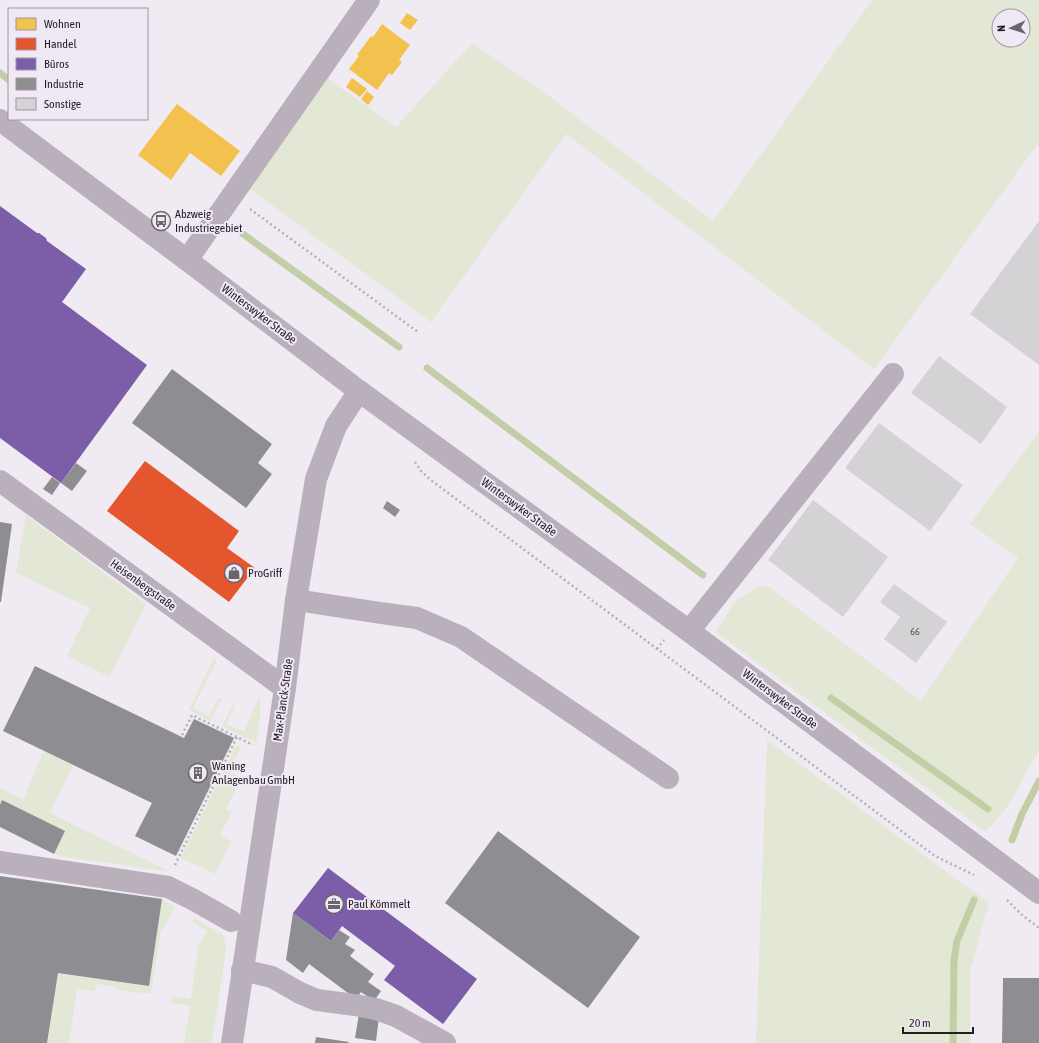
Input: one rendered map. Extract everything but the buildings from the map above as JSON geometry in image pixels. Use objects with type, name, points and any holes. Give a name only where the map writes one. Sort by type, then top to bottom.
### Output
[{"type":"street","points":[[187,260],[369,0]]},
{"type":"street","name":"Winterswyker Straße","points":[[0,120],[359,391],[690,631],[1039,893]]},
{"type":"street","points":[[690,631],[893,374]]},
{"type":"street","name":"Max-Planck-Straße","points":[[232,1043],[285,688],[296,600],[316,479],[336,426],[359,391]]},
{"type":"street","name":"Heisenbergstraße","points":[[0,481],[285,688]]},
{"type":"street","points":[[296,600],[418,618],[461,637],[668,778]]},
{"type":"street","points":[[0,862],[168,887],[231,921]]},
{"type":"street","points":[[242,970],[272,977],[300,993],[317,1000],[362,1006],[396,1016],[445,1043]]},
{"type":"path","points":[[232,196],[418,332]]},
{"type":"path","points":[[412,458],[421,471],[432,481],[935,856],[976,876]]},
{"type":"path","points":[[182,735],[192,715],[275,756]]},
{"type":"path","points":[[175,865],[237,737]]},
{"type":"path","points":[[1006,899],[1022,915],[1039,928]]},
{"type":"green space","points":[[872,0],[1039,0],[1039,146],[1037,145],[874,369],[566,134],[431,322],[250,189],[327,78],[396,127],[472,43],[544,92],[713,221]]},
{"type":"green space","points":[[1039,432],[1039,750],[1008,806],[986,832],[716,632],[734,602],[756,588],[768,586],[921,701],[1018,558],[970,524]]},
{"type":"green space","points":[[26,515],[146,604],[110,677],[67,656],[90,608],[16,573]]},
{"type":"green space","points":[[214,658],[217,660],[193,708],[209,716],[219,697],[222,699],[210,721],[189,710]]},
{"type":"green space","points":[[260,695],[260,718],[257,743],[222,726],[233,704],[235,706],[226,724],[244,732]]},
{"type":"green space","points":[[767,740],[989,903],[970,971],[970,1043],[756,1043]]},
{"type":"green space","points":[[236,745],[241,747],[230,772],[238,776],[235,792],[226,809],[232,812],[220,835],[231,841],[215,874],[181,858]]},
{"type":"green space","points":[[44,751],[73,765],[50,813],[171,872],[59,856],[54,854],[2,801],[0,805],[0,788],[23,800]]},
{"type":"green space","points":[[162,899],[175,907],[161,932],[151,994],[117,990],[117,987],[96,984],[95,991],[77,989],[69,1043],[47,1043],[58,973],[149,986]]},
{"type":"green space","points":[[194,918],[222,934],[225,938],[226,951],[212,1043],[184,1043],[190,1006],[171,1003],[172,996],[191,999],[198,946],[207,931],[192,922]]},
{"type":"waterway","points":[[0,73],[8,79]]},
{"type":"waterway","points":[[243,234],[399,347]]},
{"type":"waterway","points":[[427,368],[703,575]]},
{"type":"waterway","points":[[831,698],[988,809]]},
{"type":"waterway","points":[[1012,840],[1022,814],[1039,781]]},
{"type":"waterway","points":[[953,1043],[954,960],[957,941],[974,900]]},
{"type":"place","name":"Abzweig Industriegebiet","points":[[161,221]]},
{"type":"place","name":"ProGriff","points":[[234,573]]},
{"type":"place","name":"Waning Anlagenbau GmbH","points":[[198,773]]},
{"type":"place","name":"Paul Kömmelt","points":[[334,904]]}]
